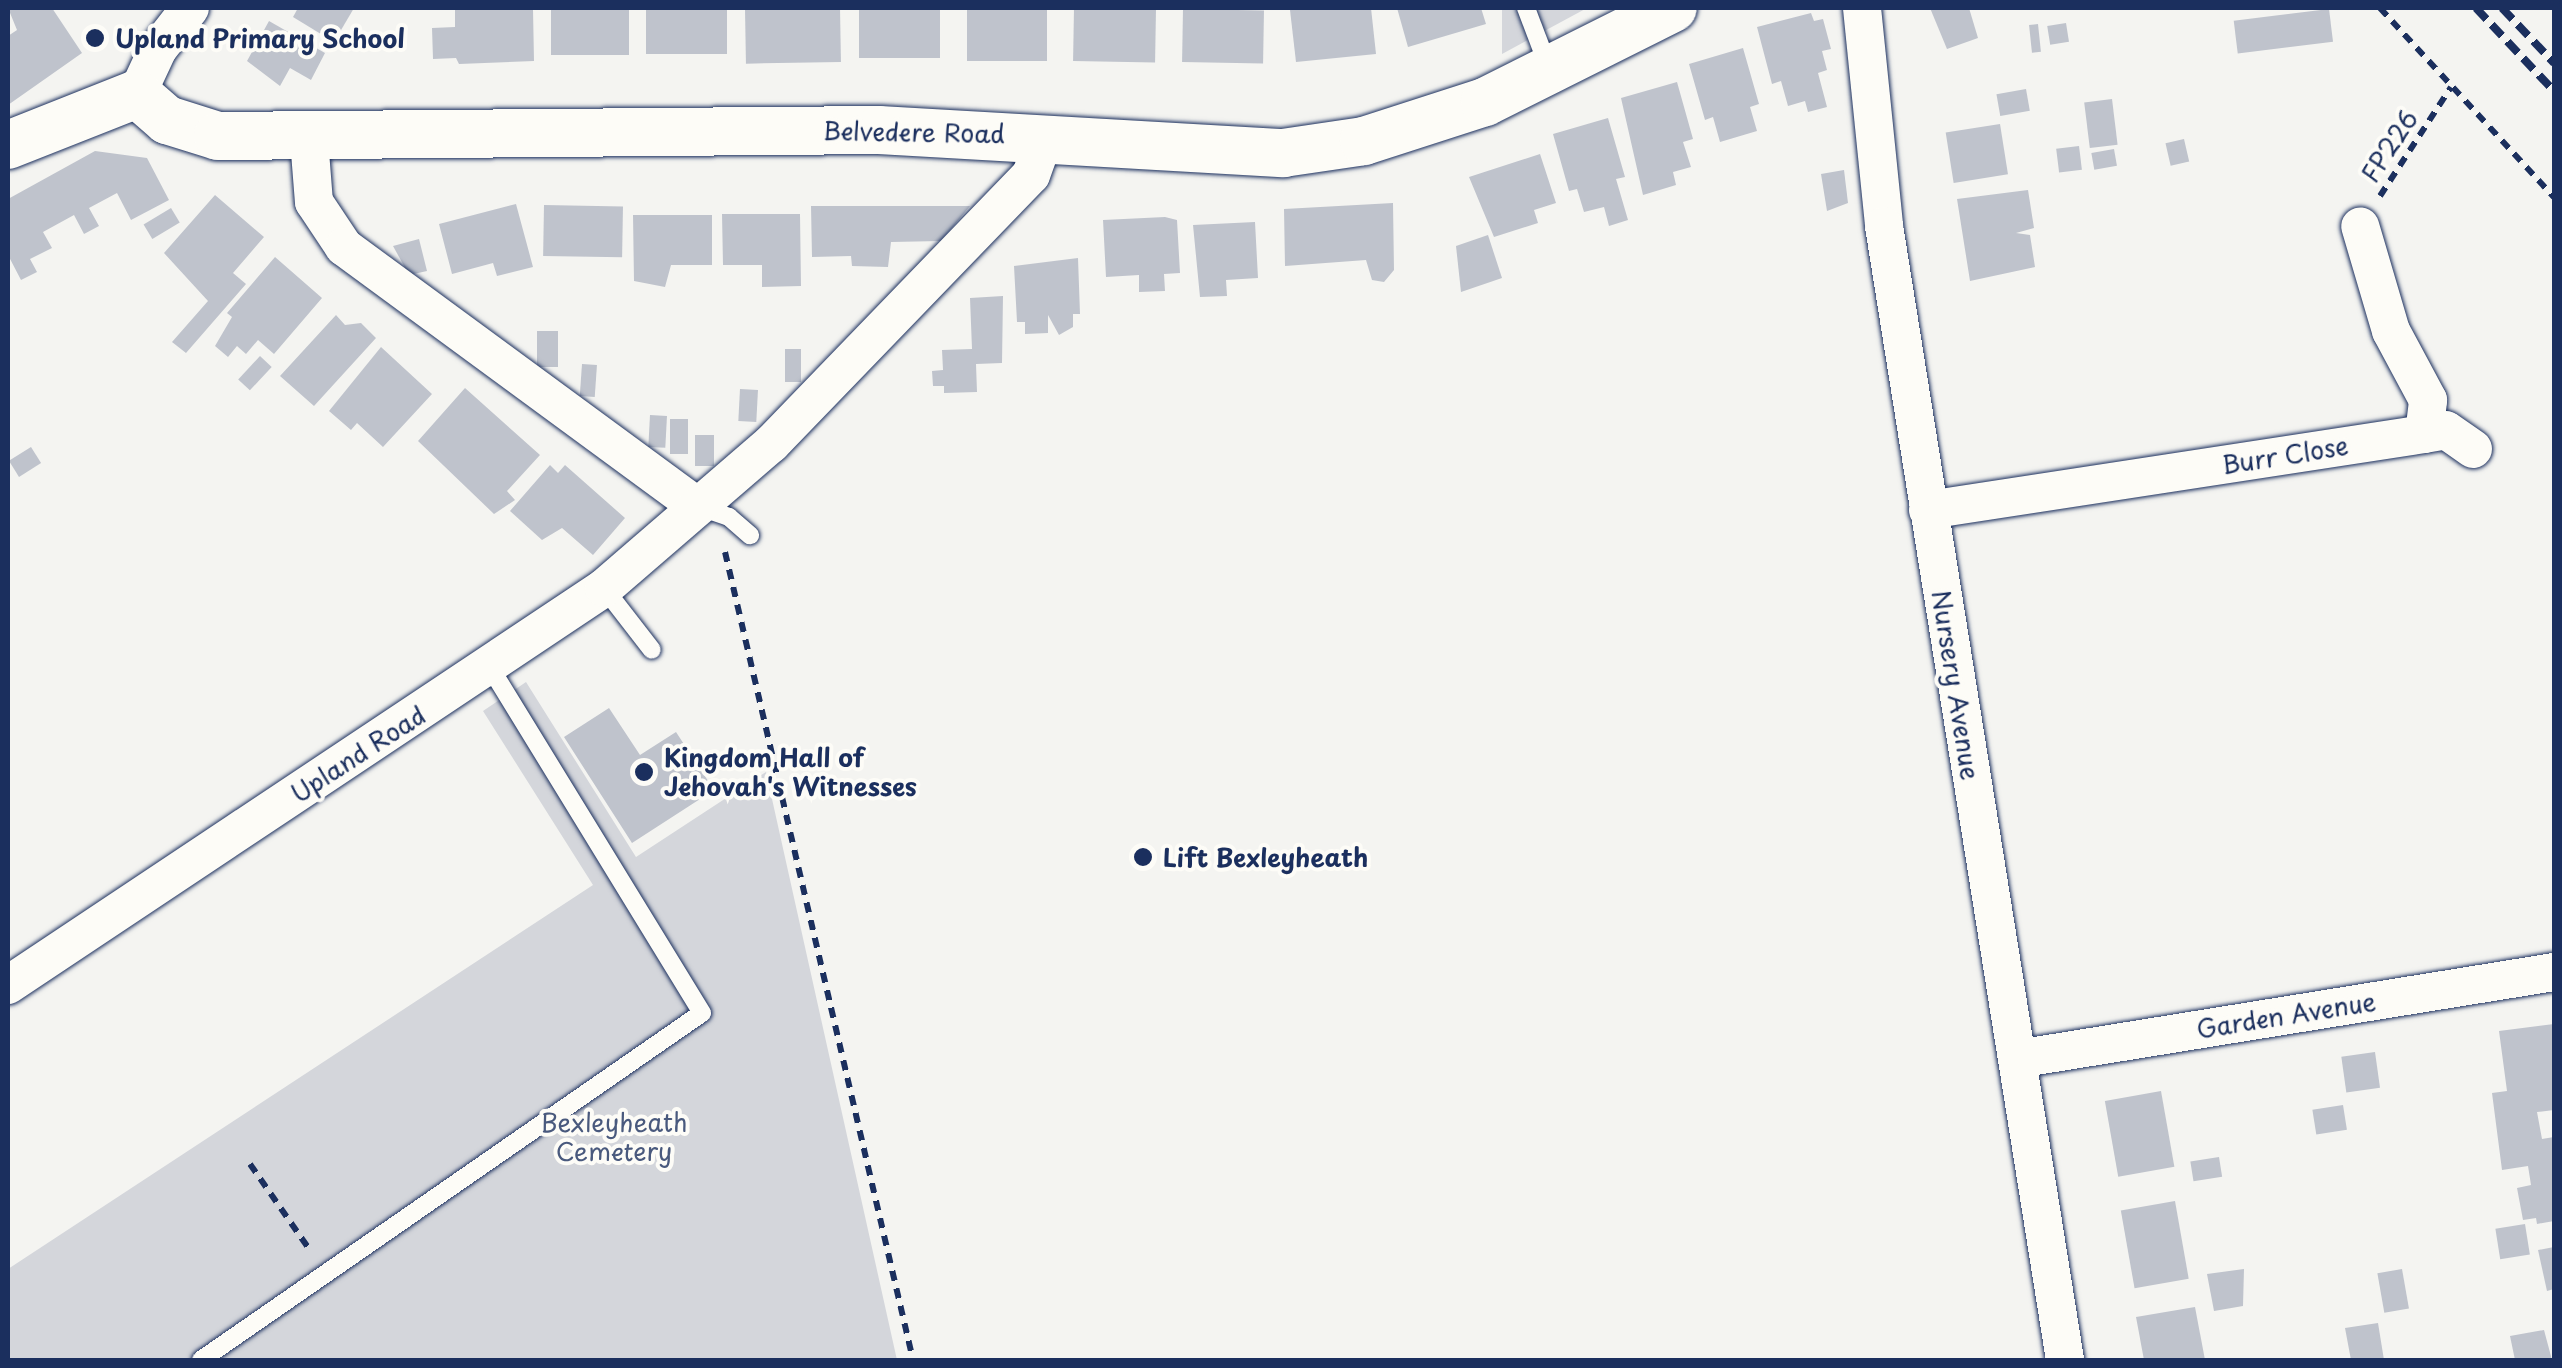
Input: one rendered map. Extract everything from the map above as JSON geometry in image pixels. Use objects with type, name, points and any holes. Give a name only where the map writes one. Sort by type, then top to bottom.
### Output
[{"type":"street","points":[[8,145],[137,94],[158,49],[190,8]]},
{"type":"street","name":"Belvedere Road","points":[[137,94],[166,120],[218,136],[308,139],[586,128],[1044,136],[1283,154],[1364,140],[1485,102],[1673,8]]},
{"type":"street","name":"Nursery Avenue","points":[[1862,8],[1884,226],[2065,1360]]},
{"type":"street","name":"Upland Road","points":[[8,985],[490,668],[604,588],[771,444],[1031,175],[1044,136]]},
{"type":"street","points":[[308,139],[314,202],[344,247],[697,506]]},
{"type":"street","points":[[2360,226],[2391,331],[2428,400],[2424,434],[2446,430],[2473,449]]},
{"type":"street","name":"Burr Close","points":[[1928,510],[2424,434]]},
{"type":"street","name":"Garden Avenue","points":[[2017,1059],[2554,972]]},
{"type":"lane","points":[[1526,8],[1550,72]]},
{"type":"lane","points":[[697,506],[729,517],[750,536]]},
{"type":"lane","points":[[604,588],[652,650]]},
{"type":"lane","points":[[201,1360],[702,1013],[490,668]]},
{"type":"path","points":[[2380,8],[2554,197]]},
{"type":"path","name":"FP226","points":[[2360,226],[2450,87]]},
{"type":"path","points":[[697,506],[718,526],[913,1360]]},
{"type":"path","points":[[250,1164],[326,1274]]},
{"type":"green space","points":[[1502,8],[1587,8],[1502,54]]},
{"type":"green space","name":"Bexleyheath Cemetery","points":[[526,682],[636,857],[766,772],[897,1360],[8,1360],[8,1269],[593,885],[483,711]]},
{"type":"building","points":[[8,8],[52,8],[82,53],[8,105],[8,36],[17,30]]},
{"type":"building","points":[[298,8],[354,8],[334,42],[293,17]]},
{"type":"building","points":[[455,8],[533,9],[534,61],[459,64],[456,58],[433,59],[432,28],[455,27]]},
{"type":"building","points":[[551,8],[629,8],[629,55],[551,55]]},
{"type":"building","points":[[646,8],[727,8],[727,54],[646,54]]},
{"type":"building","points":[[840,8],[841,62],[746,64],[745,10]]},
{"type":"building","points":[[859,8],[940,8],[940,58],[859,58]]},
{"type":"building","points":[[967,8],[1047,8],[1047,61],[967,61]]},
{"type":"building","points":[[1074,8],[1156,9],[1155,62],[1073,61]]},
{"type":"building","points":[[1371,8],[1376,54],[1296,62],[1290,10]]},
{"type":"building","points":[[1397,8],[1481,8],[1486,24],[1408,47]]},
{"type":"building","points":[[1930,8],[1969,8],[1978,38],[1947,49]]},
{"type":"building","points":[[1183,9],[1264,10],[1263,63],[1182,62]]},
{"type":"building","points":[[2329,9],[2333,42],[2238,53],[2234,21]]},
{"type":"building","points":[[1811,13],[1814,21],[1823,19],[1831,49],[1822,51],[1827,70],[1818,73],[1827,107],[1808,112],[1805,101],[1788,106],[1781,81],[1772,84],[1757,27]]},
{"type":"building","points":[[269,21],[325,53],[311,80],[290,68],[280,86],[247,61]]},
{"type":"building","points":[[2066,23],[2069,42],[2050,45],[2047,26]]},
{"type":"building","points":[[2038,24],[2041,52],[2032,53],[2029,25]]},
{"type":"building","points":[[1743,48],[1759,104],[1750,107],[1757,131],[1720,142],[1713,117],[1705,120],[1689,64]]},
{"type":"building","points":[[1677,82],[1693,139],[1683,142],[1691,167],[1673,172],[1676,185],[1643,195],[1621,98]]},
{"type":"building","points":[[2026,89],[2030,111],[2000,116],[1996,94]]},
{"type":"building","points":[[2112,99],[2118,145],[2090,148],[2084,102]]},
{"type":"building","points":[[1608,118],[1625,177],[1616,179],[1628,220],[1609,226],[1604,207],[1584,212],[1577,189],[1569,191],[1553,134]]},
{"type":"building","points":[[2000,124],[2008,174],[1954,183],[1946,133]]},
{"type":"building","points":[[2184,139],[2189,161],[2171,166],[2165,143]]},
{"type":"building","points":[[2079,146],[2082,170],[2059,173],[2056,149]]},
{"type":"building","points":[[2114,149],[2117,166],[2094,170],[2091,153]]},
{"type":"building","points":[[95,151],[147,158],[169,200],[131,220],[117,193],[89,208],[99,226],[84,234],[74,215],[43,232],[52,248],[30,259],[37,272],[21,280],[8,255],[8,199]]},
{"type":"building","points":[[1540,154],[1556,203],[1534,210],[1538,223],[1494,237],[1469,177]]},
{"type":"building","points":[[1844,170],[1848,203],[1827,211],[1821,174]]},
{"type":"building","points":[[2028,190],[2034,228],[2016,233],[2030,235],[2035,267],[1970,281],[1957,199]]},
{"type":"building","points":[[215,195],[264,237],[233,273],[246,284],[186,353],[172,342],[208,301],[164,253]]},
{"type":"building","points":[[1393,203],[1394,270],[1384,282],[1372,280],[1366,260],[1285,266],[1284,209]]},
{"type":"building","points":[[516,204],[533,267],[497,276],[493,263],[452,274],[439,224]]},
{"type":"building","points":[[544,205],[623,206],[622,257],[543,256]]},
{"type":"building","points":[[811,206],[970,206],[941,241],[891,242],[888,267],[852,266],[851,256],[812,257]]},
{"type":"building","points":[[171,208],[180,223],[152,239],[144,224]]},
{"type":"building","points":[[722,214],[800,214],[801,286],[762,287],[762,265],[723,265]]},
{"type":"building","points":[[633,215],[712,215],[712,265],[671,265],[665,287],[634,281]]},
{"type":"building","points":[[1103,220],[1177,220],[1180,273],[1164,274],[1165,291],[1139,292],[1139,275],[1106,277]]},
{"type":"building","points":[[1255,222],[1258,278],[1226,280],[1227,296],[1200,297],[1193,225]]},
{"type":"building","points":[[1488,235],[1502,278],[1461,292],[1456,246]]},
{"type":"building","points":[[419,239],[427,271],[409,275],[393,246]]},
{"type":"building","points":[[275,257],[322,298],[274,354],[258,340],[246,354],[237,346],[228,357],[215,346],[232,317],[227,313]]},
{"type":"building","points":[[1078,258],[1080,314],[1073,314],[1073,327],[1059,335],[1048,315],[1048,333],[1025,334],[1025,322],[1017,322],[1014,266]]},
{"type":"building","points":[[1003,296],[1002,363],[976,364],[977,392],[944,393],[944,386],[933,386],[932,371],[943,370],[942,350],[972,349],[970,298]]},
{"type":"building","points":[[336,315],[345,325],[361,323],[376,338],[314,406],[280,376]]},
{"type":"building","points":[[537,331],[558,331],[558,367],[537,367]]},
{"type":"building","points":[[381,347],[432,394],[383,447],[357,423],[351,430],[329,411]]},
{"type":"building","points":[[785,349],[801,349],[801,382],[785,382]]},
{"type":"building","points":[[260,356],[272,367],[250,390],[238,379]]},
{"type":"building","points":[[582,364],[597,365],[595,397],[580,396]]},
{"type":"building","points":[[465,388],[540,455],[507,491],[515,500],[494,514],[418,441]]},
{"type":"building","points":[[740,389],[758,390],[756,422],[738,421]]},
{"type":"building","points":[[650,415],[667,416],[665,448],[648,447]]},
{"type":"building","points":[[670,419],[688,419],[688,454],[670,454]]},
{"type":"building","points":[[695,435],[714,435],[714,466],[695,466]]},
{"type":"building","points":[[31,447],[41,463],[19,477],[9,461]]},
{"type":"building","points":[[550,465],[558,473],[565,465],[625,518],[593,555],[562,528],[542,540],[510,511]]},
{"type":"building","name":"Kingdom Hall of Jehovah's Witnesses","points":[[609,708],[640,755],[676,732],[714,790],[632,843],[564,737]]},
{"type":"building","points":[[2554,1024],[2554,1110],[2537,1112],[2542,1139],[2554,1137],[2554,1221],[2537,1224],[2536,1218],[2523,1220],[2517,1188],[2531,1185],[2528,1166],[2502,1170],[2492,1093],[2507,1091],[2499,1031]]},
{"type":"building","points":[[2375,1052],[2380,1088],[2346,1092],[2341,1057]]},
{"type":"building","points":[[2161,1091],[2174,1167],[2118,1177],[2105,1101]]},
{"type":"building","points":[[2343,1105],[2347,1130],[2316,1135],[2312,1110]]},
{"type":"building","points":[[2219,1157],[2222,1177],[2193,1181],[2190,1162]]},
{"type":"building","points":[[2175,1201],[2189,1279],[2135,1288],[2121,1211]]},
{"type":"building","points":[[2525,1224],[2530,1255],[2500,1259],[2495,1229]]},
{"type":"building","points":[[2554,1247],[2554,1289],[2547,1291],[2538,1250]]},
{"type":"building","points":[[2244,1269],[2243,1306],[2214,1311],[2207,1274]]},
{"type":"building","points":[[2402,1269],[2409,1308],[2384,1313],[2377,1273]]},
{"type":"building","points":[[2195,1307],[2205,1360],[2144,1360],[2136,1317]]},
{"type":"building","points":[[2378,1323],[2384,1360],[2351,1360],[2345,1328]]},
{"type":"building","points":[[2544,1330],[2552,1360],[2515,1360],[2510,1336]]},
{"type":"railway","points":[[2476,8],[2554,91]]},
{"type":"railway","points":[[2502,8],[2554,63]]},
{"type":"place","name":"Upland Primary School","points":[[95,38]]},
{"type":"place","name":"Kingdom Hall of Jehovah's Witnesses","points":[[644,772]]},
{"type":"place","name":"Lift Bexleyheath","points":[[1143,857]]}]
